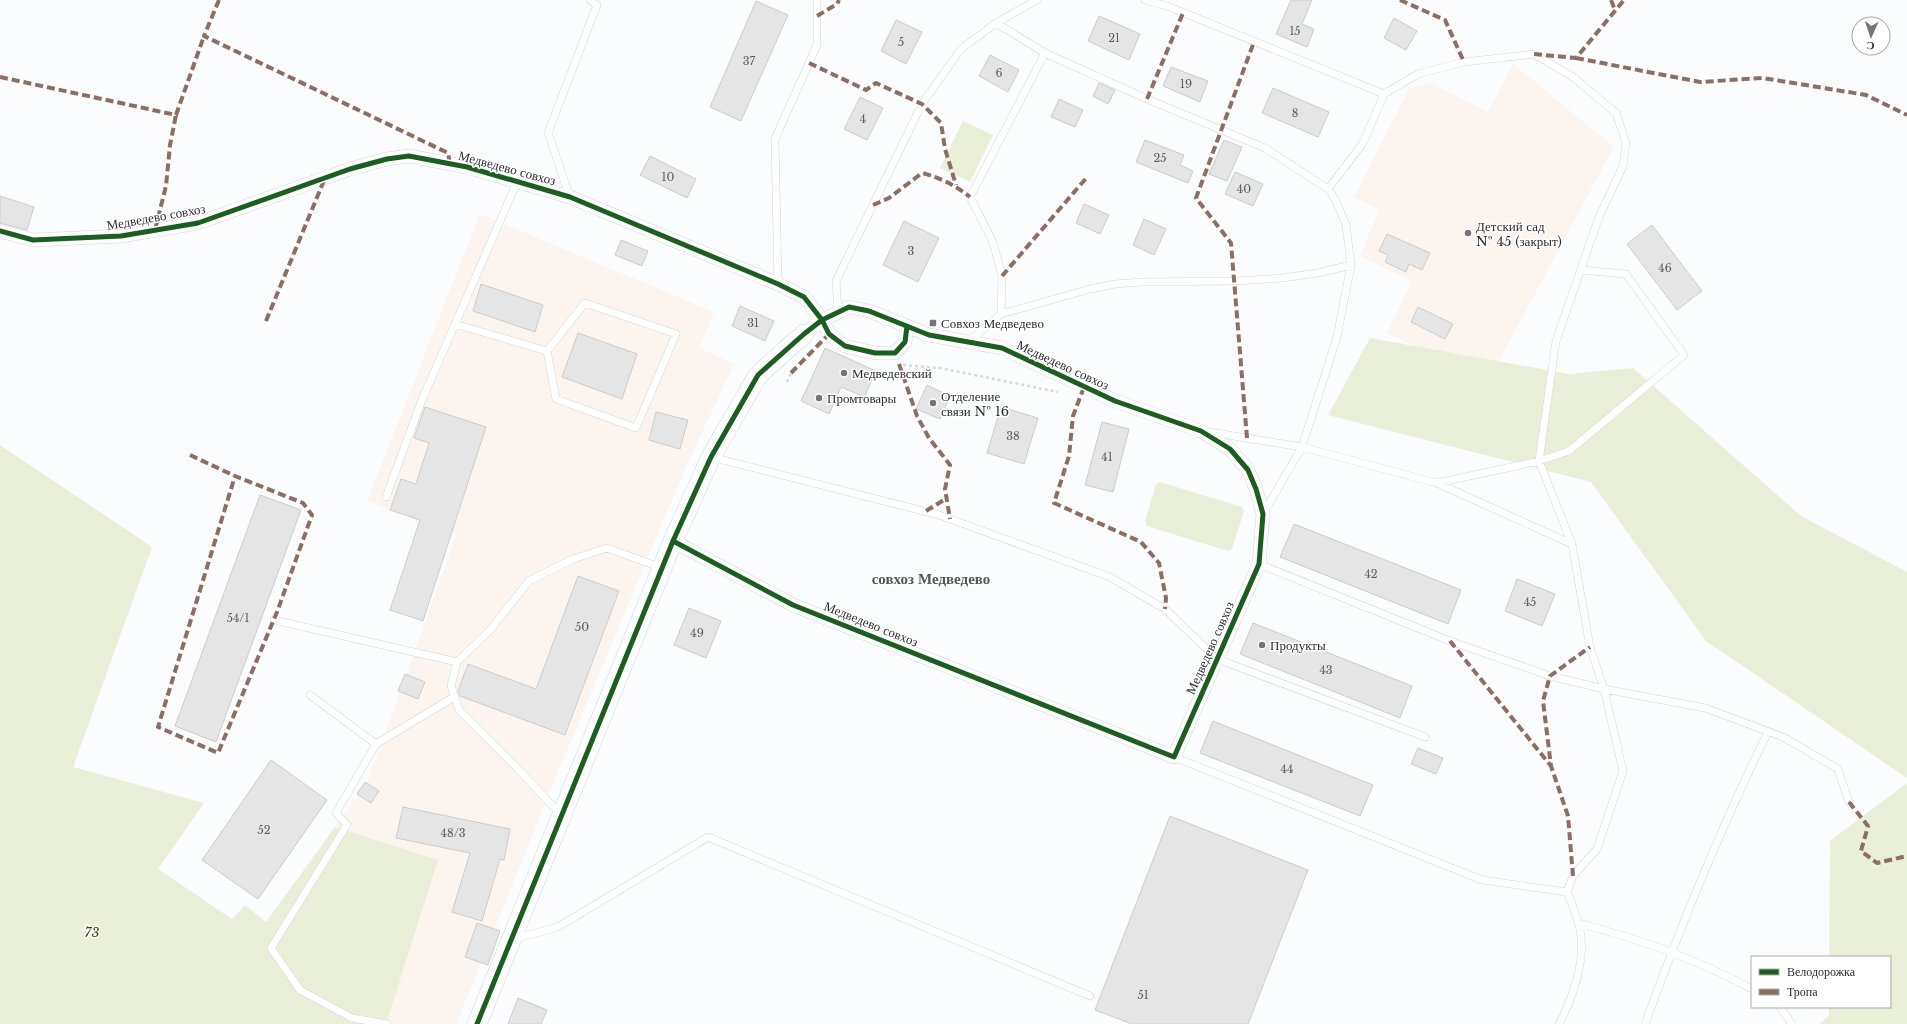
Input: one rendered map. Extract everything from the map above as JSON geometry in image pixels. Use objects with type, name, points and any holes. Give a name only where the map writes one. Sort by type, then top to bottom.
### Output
[{"type":"street","name":"Медведево совхоз","points":[[0,232],[33,240],[41,240],[121,236],[198,223],[350,169],[387,159],[409,156],[467,167],[570,197],[778,284],[804,298],[822,320]]},
{"type":"street","name":"Медведево совхоз","points":[[673,541],[794,605],[1174,757],[1259,564],[1262,514],[1256,489],[1248,470],[1230,449],[1201,431],[1115,401],[1002,348],[929,335],[869,311],[849,306],[822,320],[804,334]]},
{"type":"street","points":[[822,320],[829,334],[845,346],[875,353],[894,353],[905,342],[907,326]]},
{"type":"street","points":[[477,1024],[673,541],[711,457],[758,375],[804,334]]},
{"type":"lane","points":[[570,197],[548,133],[597,5],[590,0]]},
{"type":"lane","points":[[838,311],[836,281],[922,104],[961,49],[996,23],[1037,0]]},
{"type":"lane","points":[[1145,0],[1169,3],[1384,94]]},
{"type":"lane","points":[[778,284],[775,139],[817,45],[817,4]]},
{"type":"lane","points":[[996,23],[1045,53],[1147,99],[1265,148],[1328,189],[1335,199],[1346,225],[1351,265],[1337,337],[1302,447],[1262,514]]},
{"type":"lane","points":[[1001,314],[1002,276],[992,242],[970,197],[1045,53]]},
{"type":"lane","points":[[1328,189],[1363,143],[1384,94],[1418,74],[1464,62],[1534,54],[1573,77],[1616,113],[1626,143],[1623,166],[1598,217],[1556,341],[1539,461],[1572,544],[1590,647],[1604,689],[1623,771],[1597,849],[1573,876],[1567,892],[1580,929],[1582,949],[1577,977],[1559,1024]]},
{"type":"lane","points":[[386,497],[422,400],[454,324],[518,182]]},
{"type":"lane","points":[[968,342],[1001,314],[1090,289],[1115,284],[1142,282],[1235,281],[1282,278],[1318,273],[1351,265]]},
{"type":"lane","points":[[1437,483],[1539,461],[1569,451],[1684,355],[1626,274],[1581,270]]},
{"type":"lane","points":[[585,303],[676,334],[636,428],[556,399],[547,351],[585,303]]},
{"type":"lane","points":[[454,324],[547,351]]},
{"type":"lane","points":[[1201,431],[1302,447],[1437,483],[1572,544]]},
{"type":"lane","points":[[711,457],[939,515],[1110,577],[1165,609],[1217,659],[1424,737]]},
{"type":"lane","points":[[561,815],[520,771],[459,710],[450,686],[457,662],[490,630],[529,581],[572,559],[607,548],[662,568]]},
{"type":"lane","points":[[1259,564],[1450,641],[1550,676],[1604,689],[1705,708],[1783,737],[1838,768],[1849,802]]},
{"type":"lane","points":[[274,620],[457,662]]},
{"type":"lane","points":[[310,695],[376,744]]},
{"type":"lane","points":[[387,1024],[352,1018],[300,990],[272,948],[347,825],[336,813],[376,744],[454,697]]},
{"type":"lane","points":[[1645,1024],[1670,953],[1747,774],[1768,732]]},
{"type":"lane","points":[[1174,757],[1482,880],[1567,892]]},
{"type":"lane","points":[[510,940],[558,927],[708,837],[1090,996]]},
{"type":"lane","points":[[1578,922],[1624,934],[1733,979],[1751,988]]},
{"type":"lane","points":[[1781,1008],[1792,1024]]},
{"type":"path","points":[[894,353],[899,364],[940,368],[1066,393]]},
{"type":"path","points":[[787,382],[791,373]]},
{"type":"shaded area","name":"Детский сад № 45 (закрыт)","points":[[1513,64],[1614,147],[1488,381],[1387,333],[1412,281],[1360,256],[1379,210],[1354,197],[1409,89],[1431,83],[1488,112]]},
{"type":"shaded area","points":[[480,214],[714,312],[699,348],[734,364],[684,471],[558,772],[456,1024],[386,1024],[335,827],[367,783],[457,534],[367,501]]},
{"type":"green space","points":[[963,121],[993,135],[970,182],[940,168]]},
{"type":"green space","points":[[1370,338],[1569,374],[1633,368],[1801,516],[1907,572],[1907,778],[1706,641],[1591,482],[1328,415]]},
{"type":"green space","name":"73","points":[[0,445],[152,547],[73,767],[204,803],[158,869],[232,919],[245,905],[266,922],[335,827],[438,860],[386,1024],[0,1024]]},
{"type":"green space","points":[[1160,482],[1242,507],[1244,511],[1232,549],[1228,551],[1147,526],[1145,521],[1156,484]]},
{"type":"green space","points":[[1907,783],[1907,1024],[1819,1024],[1829,1016],[1829,1008],[1891,1008],[1891,956],[1829,956],[1830,841]]},
{"type":"building","points":[[1291,0],[1312,0],[1302,24],[1314,29],[1307,47],[1276,34]]},
{"type":"building","points":[[756,1],[788,15],[741,121],[710,107]]},
{"type":"building","points":[[1099,16],[1140,34],[1129,60],[1088,41]]},
{"type":"building","points":[[1394,18],[1417,31],[1406,50],[1384,38]]},
{"type":"building","points":[[896,20],[922,32],[906,64],[881,51]]},
{"type":"building","points":[[990,55],[1019,70],[1008,92],[979,76]]},
{"type":"building","points":[[1171,67],[1208,81],[1200,102],[1163,86]]},
{"type":"building","points":[[1099,83],[1115,90],[1108,104],[1093,96]]},
{"type":"building","points":[[1273,88],[1329,112],[1318,137],[1262,113]]},
{"type":"building","points":[[860,97],[883,108],[867,140],[844,129]]},
{"type":"building","points":[[1059,99],[1083,110],[1075,127],[1051,117]]},
{"type":"building","points":[[1145,140],[1184,155],[1180,165],[1193,171],[1188,183],[1136,162]]},
{"type":"building","points":[[1224,140],[1242,147],[1227,181],[1209,174]]},
{"type":"building","points":[[650,156],[696,179],[687,198],[640,175]]},
{"type":"building","points":[[1235,172],[1263,184],[1253,206],[1225,194]]},
{"type":"building","points":[[0,196],[34,207],[27,230],[0,223]]},
{"type":"building","points":[[1084,204],[1109,215],[1100,234],[1076,223]]},
{"type":"building","points":[[1144,219],[1166,229],[1154,255],[1133,245]]},
{"type":"building","points":[[904,221],[939,238],[918,282],[883,265]]},
{"type":"building","points":[[1652,225],[1702,291],[1677,310],[1627,244]]},
{"type":"building","points":[[1387,234],[1430,253],[1422,270],[1409,264],[1406,272],[1385,262],[1388,255],[1379,251]]},
{"type":"building","points":[[621,240],[648,251],[642,266],[615,255]]},
{"type":"building","points":[[481,284],[543,305],[535,332],[473,311]]},
{"type":"building","points":[[740,306],[774,321],[765,341],[732,326]]},
{"type":"building","points":[[1418,307],[1453,324],[1445,339],[1411,322]]},
{"type":"building","points":[[578,333],[637,354],[622,399],[562,377]]},
{"type":"building","name":"Медведевский","points":[[825,348],[876,371],[864,397],[841,387],[829,414],[801,401]]},
{"type":"building","name":"Отделение связи № 16","points":[[927,385],[950,396],[940,419],[916,409]]},
{"type":"building","points":[[425,407],[486,427],[423,621],[390,610],[420,520],[390,510],[401,479],[416,484],[429,443],[414,438]]},
{"type":"building","points":[[1001,407],[1038,418],[1024,464],[987,453]]},
{"type":"building","points":[[656,412],[688,420],[680,449],[649,440]]},
{"type":"building","points":[[1102,422],[1129,429],[1113,492],[1085,485]]},
{"type":"building","points":[[260,495],[301,510],[216,742],[175,726]]},
{"type":"building","points":[[1294,524],[1461,590],[1448,624],[1280,557]]},
{"type":"building","points":[[578,576],[619,591],[565,735],[460,696],[458,691],[468,664],[536,689]]},
{"type":"building","points":[[1517,579],[1555,594],[1542,626],[1505,611]]},
{"type":"building","points":[[689,608],[721,621],[706,658],[674,645]]},
{"type":"building","points":[[1253,623],[1412,686],[1400,718],[1240,654]]},
{"type":"building","points":[[405,674],[425,682],[418,699],[398,691]]},
{"type":"building","points":[[1213,721],[1373,785],[1360,816],[1200,753]]},
{"type":"building","points":[[1418,748],[1443,758],[1436,774],[1411,764]]},
{"type":"building","points":[[271,760],[327,800],[258,899],[202,860]]},
{"type":"building","points":[[365,782],[379,791],[371,803],[357,794]]},
{"type":"building","points":[[403,807],[510,829],[504,860],[500,859],[482,921],[452,912],[470,853],[396,838]]},
{"type":"building","points":[[1170,816],[1308,870],[1248,1024],[1132,1024],[1095,1010]]},
{"type":"building","points":[[477,923],[500,931],[488,965],[465,957]]},
{"type":"building","points":[[518,998],[547,1010],[541,1024],[508,1024]]},
{"type":"marked path","points":[[219,0],[204,36],[448,153],[450,164]]},
{"type":"marked path","points":[[817,16],[837,4],[839,0]]},
{"type":"marked path","points":[[1400,0],[1445,20],[1464,62]]},
{"type":"marked path","points":[[1611,0],[1615,10]]},
{"type":"marked path","points":[[1534,54],[1576,58],[1624,0]]},
{"type":"marked path","points":[[1147,99],[1183,13]]},
{"type":"marked path","points":[[0,77],[176,115],[204,36]]},
{"type":"marked path","points":[[1247,438],[1231,243],[1196,198],[1254,42]]},
{"type":"marked path","points":[[1576,58],[1700,82],[1763,78],[1866,95],[1907,115]]},
{"type":"marked path","points":[[809,63],[866,90],[876,83],[922,104],[941,123],[945,149],[956,185]]},
{"type":"marked path","points":[[155,230],[166,186],[170,145],[176,115]]},
{"type":"marked path","points":[[873,205],[889,198],[922,173],[948,182],[970,197]]},
{"type":"marked path","points":[[1002,276],[1088,176]]},
{"type":"marked path","points":[[266,321],[325,178]]},
{"type":"marked path","points":[[791,373],[829,334]]},
{"type":"marked path","points":[[899,364],[917,416],[929,438],[950,465],[945,489],[950,519]]},
{"type":"marked path","points":[[1084,387],[1073,416],[1069,456],[1054,503],[1141,542],[1159,563],[1166,598],[1165,609]]},
{"type":"marked path","points":[[190,455],[235,476],[303,503],[312,515],[277,612],[218,753],[158,727],[235,476]]},
{"type":"marked path","points":[[926,511],[947,498]]},
{"type":"marked path","points":[[1450,641],[1551,766]]},
{"type":"marked path","points":[[1573,876],[1568,816],[1551,766],[1543,701],[1550,676],[1590,647]]},
{"type":"marked path","points":[[1849,802],[1868,826],[1861,851],[1877,863],[1907,856]]},
{"type":"cycle path","points":[[0,231],[33,240],[121,236],[198,223],[350,169],[387,159],[409,156],[467,167],[570,197],[778,284],[804,297],[822,320],[829,334],[845,346],[875,353],[895,353],[905,342],[907,326]]},
{"type":"cycle path","points":[[477,1024],[673,541],[711,457],[758,375],[822,320],[849,307],[869,311],[929,335],[1002,348],[1115,401],[1201,431],[1230,449],[1248,470],[1256,489],[1263,514],[1259,564],[1174,757],[793,605],[673,541]]},
{"type":"place","name":"Детский сад № 45 (закрыт)","points":[[1468,233]]},
{"type":"place","name":"Совхоз Медведево","points":[[933,323]]},
{"type":"place","name":"Медведевский","points":[[844,373]]},
{"type":"place","name":"Промтовары","points":[[819,398]]},
{"type":"place","name":"Отделение связи № 16","points":[[933,403]]},
{"type":"place","name":"Продукты","points":[[1262,645]]},
{"type":"district","name":"совхоз Медведево","points":[[931,578]]}]
